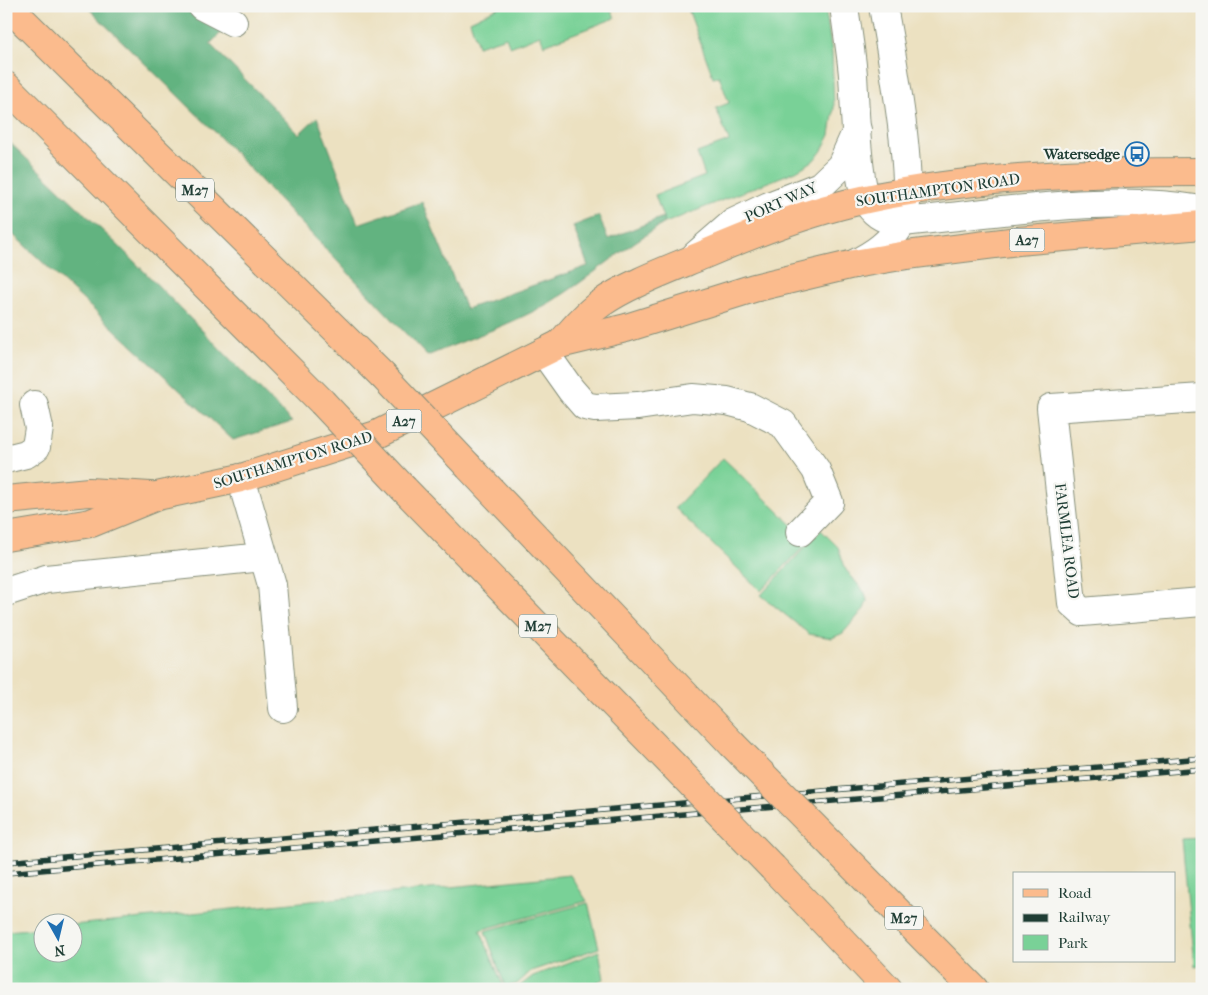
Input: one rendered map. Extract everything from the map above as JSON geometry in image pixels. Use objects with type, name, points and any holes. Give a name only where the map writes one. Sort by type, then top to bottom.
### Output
[{"type":"main road","name":"M27","points":[[8,6],[382,375],[732,744],[974,989]]},
{"type":"main road","name":"M27","points":[[6,86],[322,402],[888,989]]},
{"type":"main road","name":"SOUTHAMPTON ROAD","points":[[552,348],[600,304],[689,261],[790,221],[866,199],[906,192],[1029,177],[1113,173],[1202,172]]},
{"type":"main road","name":"SOUTHAMPTON ROAD","points":[[6,537],[91,523],[157,496],[241,478],[376,435],[552,348],[626,328],[734,293],[854,264],[908,255],[1018,241],[1202,224]]},
{"type":"main road","name":"SOUTHAMPTON ROAD","points":[[6,500],[89,492],[157,496]]},
{"type":"main road","points":[[6,523],[67,527]]},
{"type":"street","points":[[202,6],[233,22],[217,6]]},
{"type":"street","name":"PORT WAY","points":[[844,6],[851,51],[857,130],[866,199]]},
{"type":"street","points":[[854,264],[876,252],[891,239],[902,222],[906,192],[904,138],[883,6]]},
{"type":"street","name":"PORT WAY","points":[[689,261],[734,223],[769,206],[820,186],[841,166],[857,130]]},
{"type":"street","points":[[866,199],[870,206],[882,217],[902,222],[1062,207],[1132,204],[1167,204],[1202,210]]},
{"type":"street","points":[[552,348],[571,390],[585,406],[595,408],[638,406],[693,398],[727,401],[750,407],[783,424],[816,470],[829,502],[800,532]]},
{"type":"street","name":"FARMLEA ROAD","points":[[1201,608],[1082,612],[1072,603],[1051,408],[1202,398]]},
{"type":"street","points":[[6,459],[26,454],[36,447],[39,428],[34,405]]},
{"type":"street","points":[[241,478],[272,585],[283,708]]},
{"type":"street","points":[[6,592],[46,579],[263,557]]},
{"type":"green space","points":[[86,6],[193,6],[222,32],[210,44],[299,134],[317,117],[358,224],[422,202],[466,309],[588,266],[573,226],[599,216],[608,239],[663,217],[665,223],[549,303],[504,325],[427,356],[216,133]]},
{"type":"green space","points":[[501,6],[610,6],[615,18],[544,45],[540,35],[510,47],[506,37],[478,46],[470,21]]},
{"type":"green space","points":[[687,6],[825,6],[832,53],[834,108],[830,135],[821,152],[813,161],[796,171],[665,223],[655,195],[705,176],[697,153],[729,141],[716,108],[729,103],[719,76],[713,77]]},
{"type":"green space","points":[[6,139],[124,251],[292,422],[233,440],[6,228]]},
{"type":"green space","points":[[723,458],[809,541],[761,591],[675,508]]},
{"type":"green space","points":[[821,530],[838,547],[846,570],[865,593],[867,601],[864,609],[843,633],[832,638],[809,634],[761,595]]},
{"type":"green space","points":[[1202,838],[1202,965],[1194,966],[1182,839]]},
{"type":"green space","points":[[570,875],[587,901],[480,930],[504,988],[517,988],[533,976],[599,951],[604,979],[583,989],[6,989],[6,931],[32,929],[32,962],[82,962],[82,924]]},
{"type":"green space","points":[[588,903],[599,948],[531,971],[517,984],[505,986],[485,931]]},
{"type":"railway","points":[[6,862],[1202,758]]},
{"type":"railway","points":[[6,873],[1202,769]]},
{"type":"place","name":"Watersedge","points":[[1137,154]]}]
